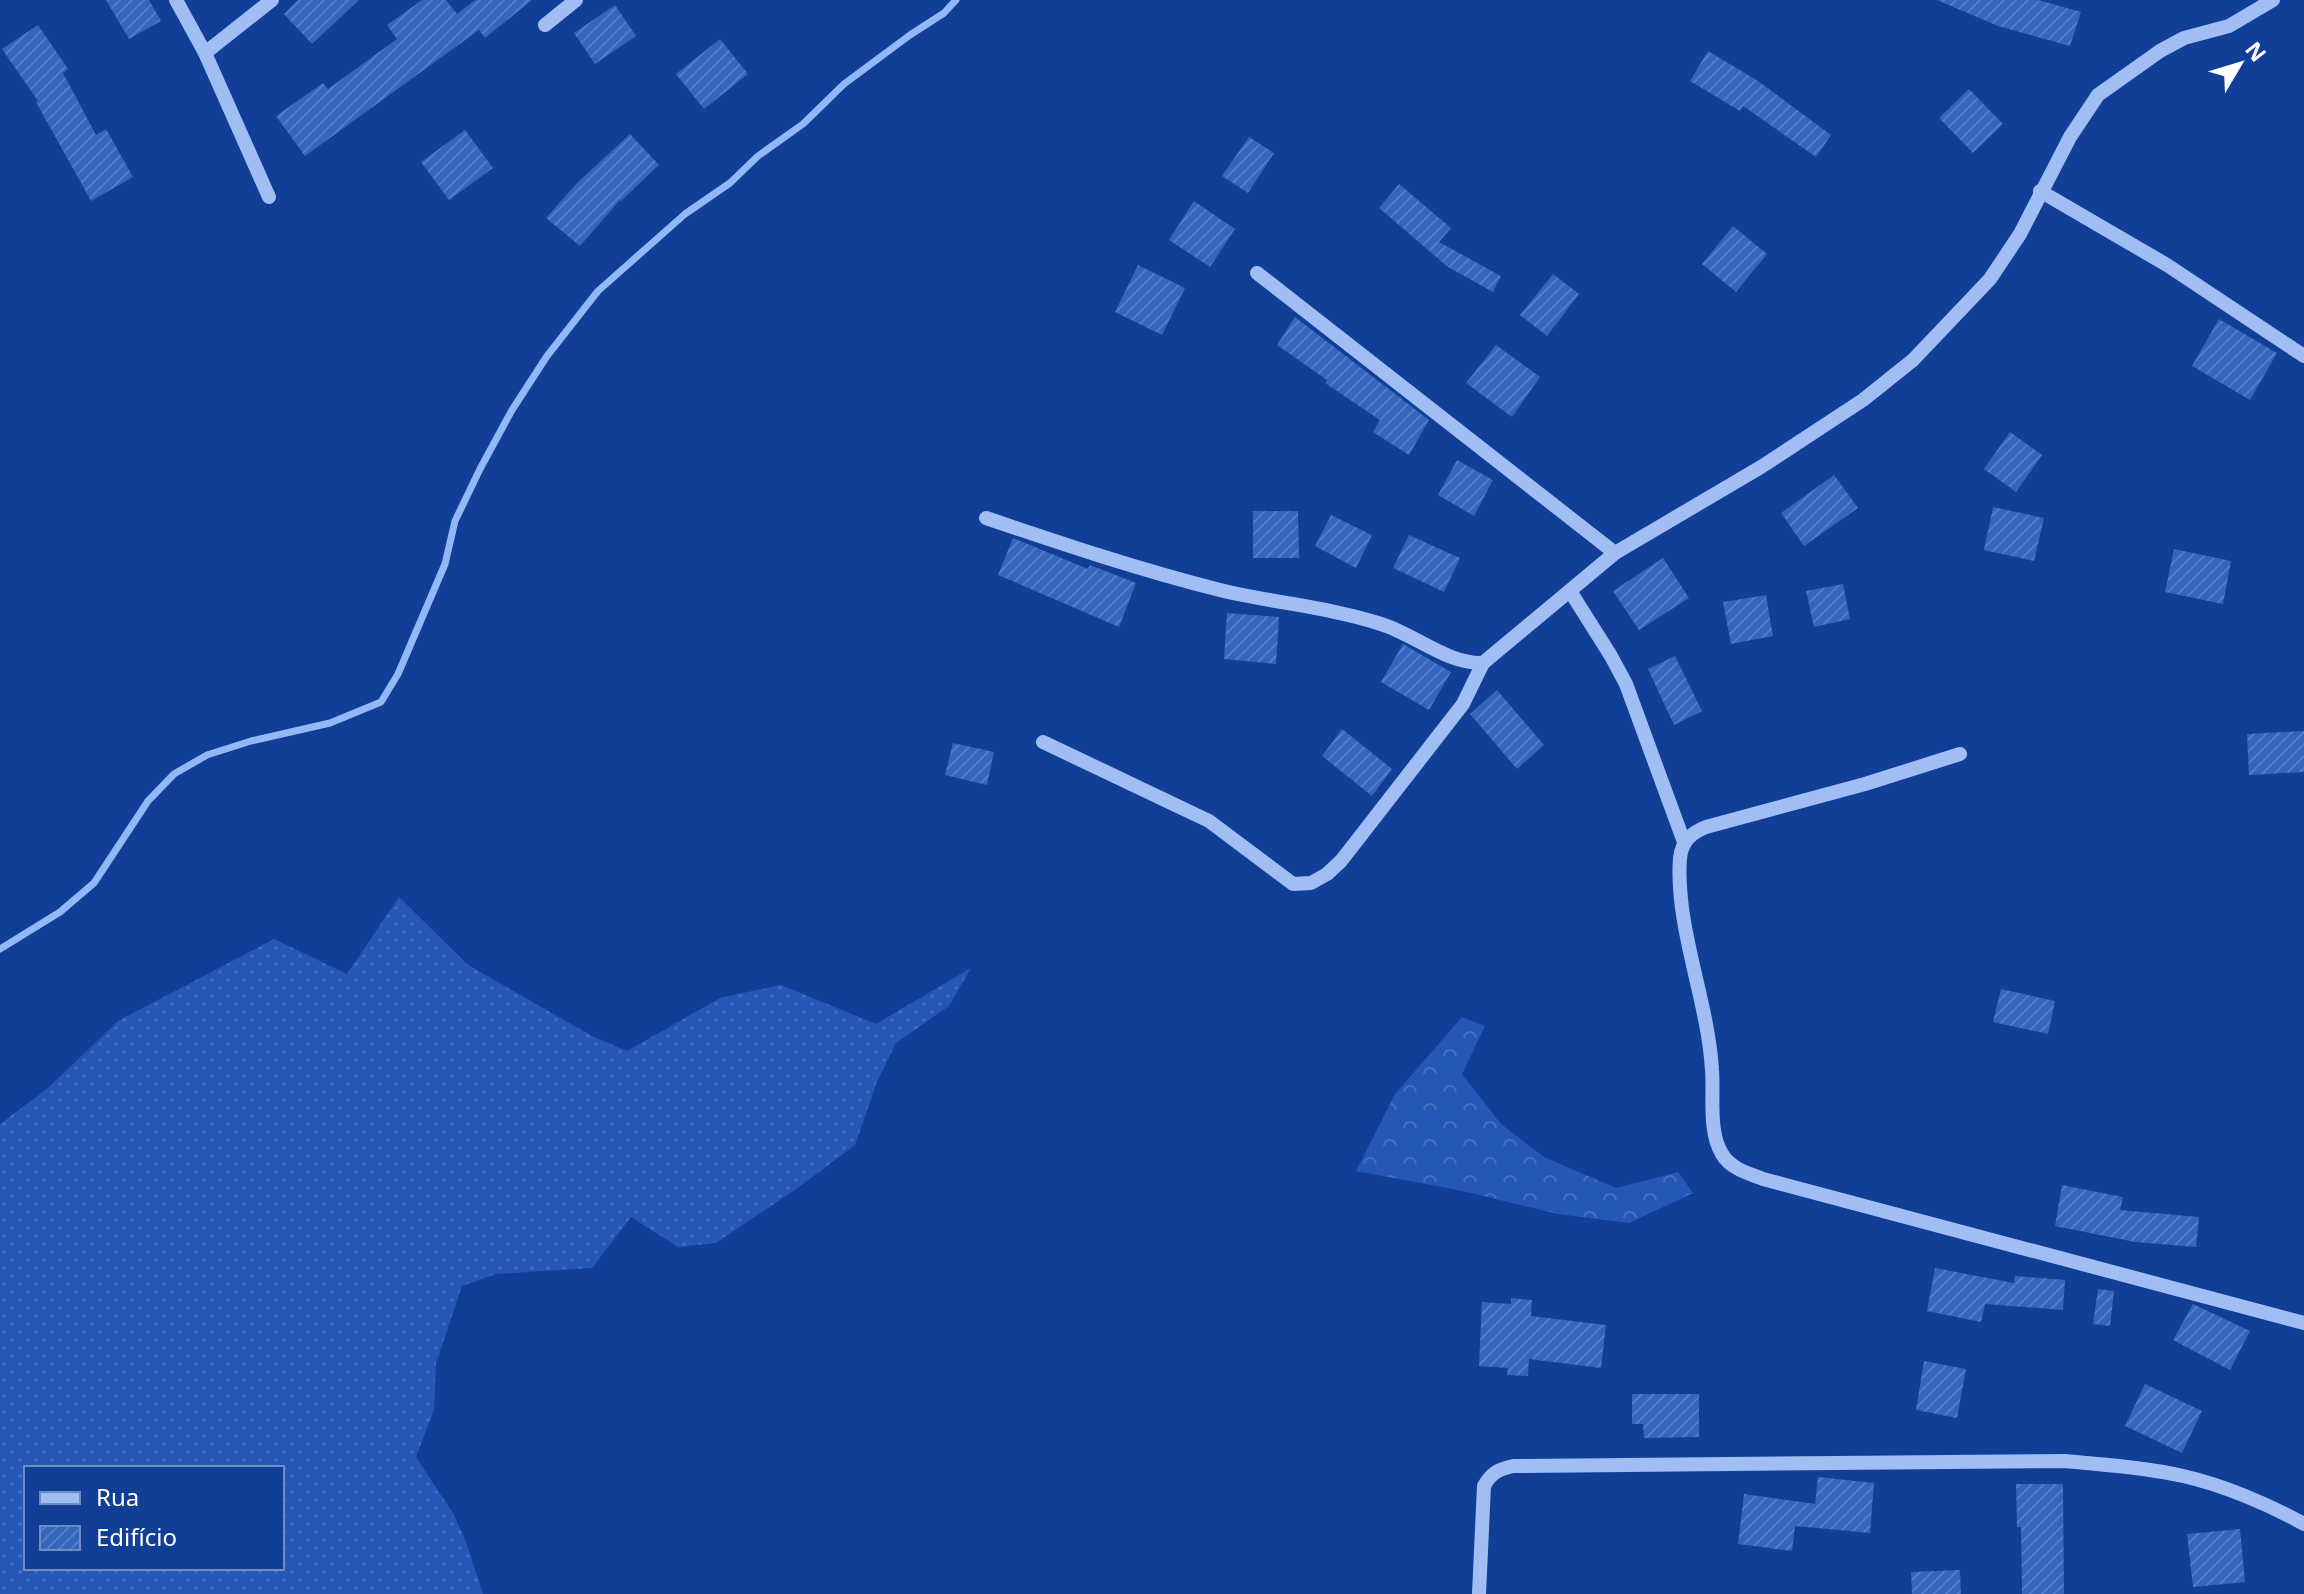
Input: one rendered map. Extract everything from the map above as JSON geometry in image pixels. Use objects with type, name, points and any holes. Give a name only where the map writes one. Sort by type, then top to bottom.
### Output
[{"type":"street","points":[[176,0],[205,53],[269,197]]},
{"type":"street","points":[[205,53],[272,0]]},
{"type":"street","points":[[545,25],[576,0]]},
{"type":"street","points":[[1043,742],[1209,821],[1293,884],[1311,883],[1327,874],[1341,861],[1463,704],[1483,663],[1615,553],[1774,459],[1863,400],[1913,360],[1990,279],[2020,234],[2070,137],[2098,95],[2160,51],[2184,38],[2229,26],[2273,0]]},
{"type":"street","points":[[2040,191],[2167,265],[2304,356]]},
{"type":"street","points":[[1257,273],[1615,553]]},
{"type":"street","points":[[986,518],[1108,559],[1222,590],[1380,623],[1455,658],[1483,663]]},
{"type":"street","points":[[1570,591],[1626,684],[1684,842],[1680,857],[1682,902],[1706,1022],[1715,1130],[1721,1152],[1732,1165],[1763,1179],[2304,1323]]},
{"type":"street","points":[[1684,842],[1706,827],[1865,784],[1960,754]]},
{"type":"street","points":[[1479,1594],[1484,1486],[1489,1477],[1500,1469],[1513,1466],[2065,1461],[2184,1476],[2226,1490],[2304,1524]]},
{"type":"green space","points":[[399,897],[468,965],[592,1036],[627,1051],[720,998],[781,985],[876,1024],[971,968],[949,1006],[896,1043],[877,1082],[855,1145],[716,1243],[678,1247],[631,1217],[592,1268],[496,1274],[462,1286],[436,1363],[434,1410],[416,1457],[453,1513],[483,1594],[0,1594],[0,1124],[48,1088],[118,1021],[274,939],[347,974]]},
{"type":"green space","points":[[1462,1017],[1485,1026],[1462,1074],[1501,1124],[1544,1157],[1616,1188],[1678,1172],[1693,1193],[1629,1223],[1558,1214],[1458,1190],[1356,1171],[1395,1094]]},
{"type":"building","points":[[106,0],[149,0],[161,21],[129,39]]},
{"type":"building","points":[[298,0],[359,0],[312,44],[284,14]]},
{"type":"building","points":[[422,0],[446,0],[457,14],[475,0],[532,0],[485,38],[479,30],[305,156],[276,116],[323,83],[328,89],[397,39],[387,25]]},
{"type":"building","points":[[1937,0],[2038,0],[2081,12],[2070,46],[1998,26]]},
{"type":"building","points":[[615,5],[636,36],[595,64],[574,33]]},
{"type":"building","points":[[38,25],[68,69],[63,73],[96,135],[106,129],[133,177],[91,201],[38,101],[2,49]]},
{"type":"building","points":[[720,39],[748,74],[704,109],[676,74]]},
{"type":"building","points":[[1708,51],[1758,81],[1831,135],[1816,157],[1743,106],[1740,111],[1690,81]]},
{"type":"building","points":[[1969,89],[2003,124],[1973,153],[1939,118]]},
{"type":"building","points":[[465,130],[493,168],[449,200],[421,162]]},
{"type":"building","points":[[630,134],[659,165],[620,200],[580,246],[546,218],[576,184]]},
{"type":"building","points":[[1249,137],[1274,153],[1248,193],[1222,176]]},
{"type":"building","points":[[1399,184],[1451,228],[1439,242],[1501,276],[1493,292],[1448,267],[1379,208]]},
{"type":"building","points":[[1194,201],[1235,229],[1210,267],[1169,240]]},
{"type":"building","points":[[1733,226],[1767,254],[1736,292],[1702,264]]},
{"type":"building","points":[[1138,265],[1185,288],[1162,335],[1115,312]]},
{"type":"building","points":[[1553,274],[1579,294],[1547,336],[1520,315]]},
{"type":"building","points":[[1295,317],[1429,420],[1409,455],[1373,432],[1380,420],[1325,383],[1327,380],[1277,345]]},
{"type":"building","points":[[2219,319],[2277,353],[2250,400],[2192,366]]},
{"type":"building","points":[[1496,345],[1540,377],[1512,417],[1466,383]]},
{"type":"building","points":[[2010,432],[2042,455],[2016,492],[1984,469]]},
{"type":"building","points":[[1457,460],[1493,480],[1474,516],[1438,495]]},
{"type":"building","points":[[1834,475],[1858,508],[1804,546],[1781,513]]},
{"type":"building","points":[[1993,507],[2044,518],[2034,561],[1984,550]]},
{"type":"building","points":[[1253,511],[1298,511],[1299,558],[1253,558]]},
{"type":"building","points":[[1331,515],[1372,535],[1356,568],[1315,546]]},
{"type":"building","points":[[1409,535],[1460,558],[1444,592],[1393,568]]},
{"type":"building","points":[[1013,538],[1088,569],[1090,565],[1136,583],[1119,627],[998,575]]},
{"type":"building","points":[[2174,549],[2231,561],[2223,604],[2165,592]]},
{"type":"building","points":[[1663,558],[1689,598],[1639,630],[1613,591]]},
{"type":"building","points":[[1843,584],[1850,619],[1814,627],[1806,591]]},
{"type":"building","points":[[1766,595],[1773,636],[1731,644],[1723,602]]},
{"type":"building","points":[[1227,613],[1279,617],[1276,664],[1224,659]]},
{"type":"building","points":[[1403,644],[1451,672],[1429,710],[1381,682]]},
{"type":"building","points":[[1675,656],[1702,711],[1674,725],[1648,669]]},
{"type":"building","points":[[1497,690],[1544,745],[1517,769],[1470,714]]},
{"type":"building","points":[[1342,729],[1392,769],[1372,796],[1322,756]]},
{"type":"building","points":[[2304,731],[2304,772],[2249,775],[2247,734]]},
{"type":"building","points":[[953,743],[994,752],[987,785],[945,775]]},
{"type":"building","points":[[2001,989],[2055,1001],[2048,1034],[1993,1022]]},
{"type":"building","points":[[2062,1185],[2123,1197],[2120,1210],[2199,1217],[2196,1247],[2135,1242],[2055,1226]]},
{"type":"building","points":[[1935,1268],[2014,1283],[2015,1276],[2065,1280],[2063,1310],[1985,1304],[1981,1322],[1927,1311]]},
{"type":"building","points":[[2098,1289],[2114,1291],[2110,1326],[2093,1324]]},
{"type":"building","points":[[1511,1298],[1532,1300],[1531,1316],[1606,1325],[1601,1368],[1529,1359],[1528,1376],[1507,1375],[1508,1368],[1479,1366],[1482,1302],[1511,1304]]},
{"type":"building","points":[[2193,1304],[2250,1331],[2230,1370],[2173,1340]]},
{"type":"building","points":[[1924,1361],[1966,1369],[1957,1418],[1916,1410]]},
{"type":"building","points":[[2145,1384],[2202,1411],[2182,1453],[2125,1426]]},
{"type":"building","points":[[1632,1394],[1699,1394],[1699,1437],[1644,1438],[1643,1424],[1632,1424]]},
{"type":"building","points":[[1818,1477],[1874,1483],[1870,1533],[1795,1526],[1792,1551],[1738,1544],[1744,1494],[1815,1504]]},
{"type":"building","points":[[2016,1484],[2063,1484],[2064,1594],[2022,1594],[2021,1527],[2017,1527]]},
{"type":"building","points":[[2240,1529],[2245,1582],[2193,1587],[2187,1534]]},
{"type":"building","points":[[1960,1570],[1961,1594],[1912,1594],[1911,1572]]},
{"type":"waterway","points":[[0,949],[60,912],[94,883],[148,801],[174,774],[207,755],[251,741],[330,723],[381,702],[398,674],[445,564],[455,521],[480,469],[512,410],[547,356],[598,291],[685,214],[730,183],[758,156],[803,124],[844,84],[944,13],[956,0]]}]
